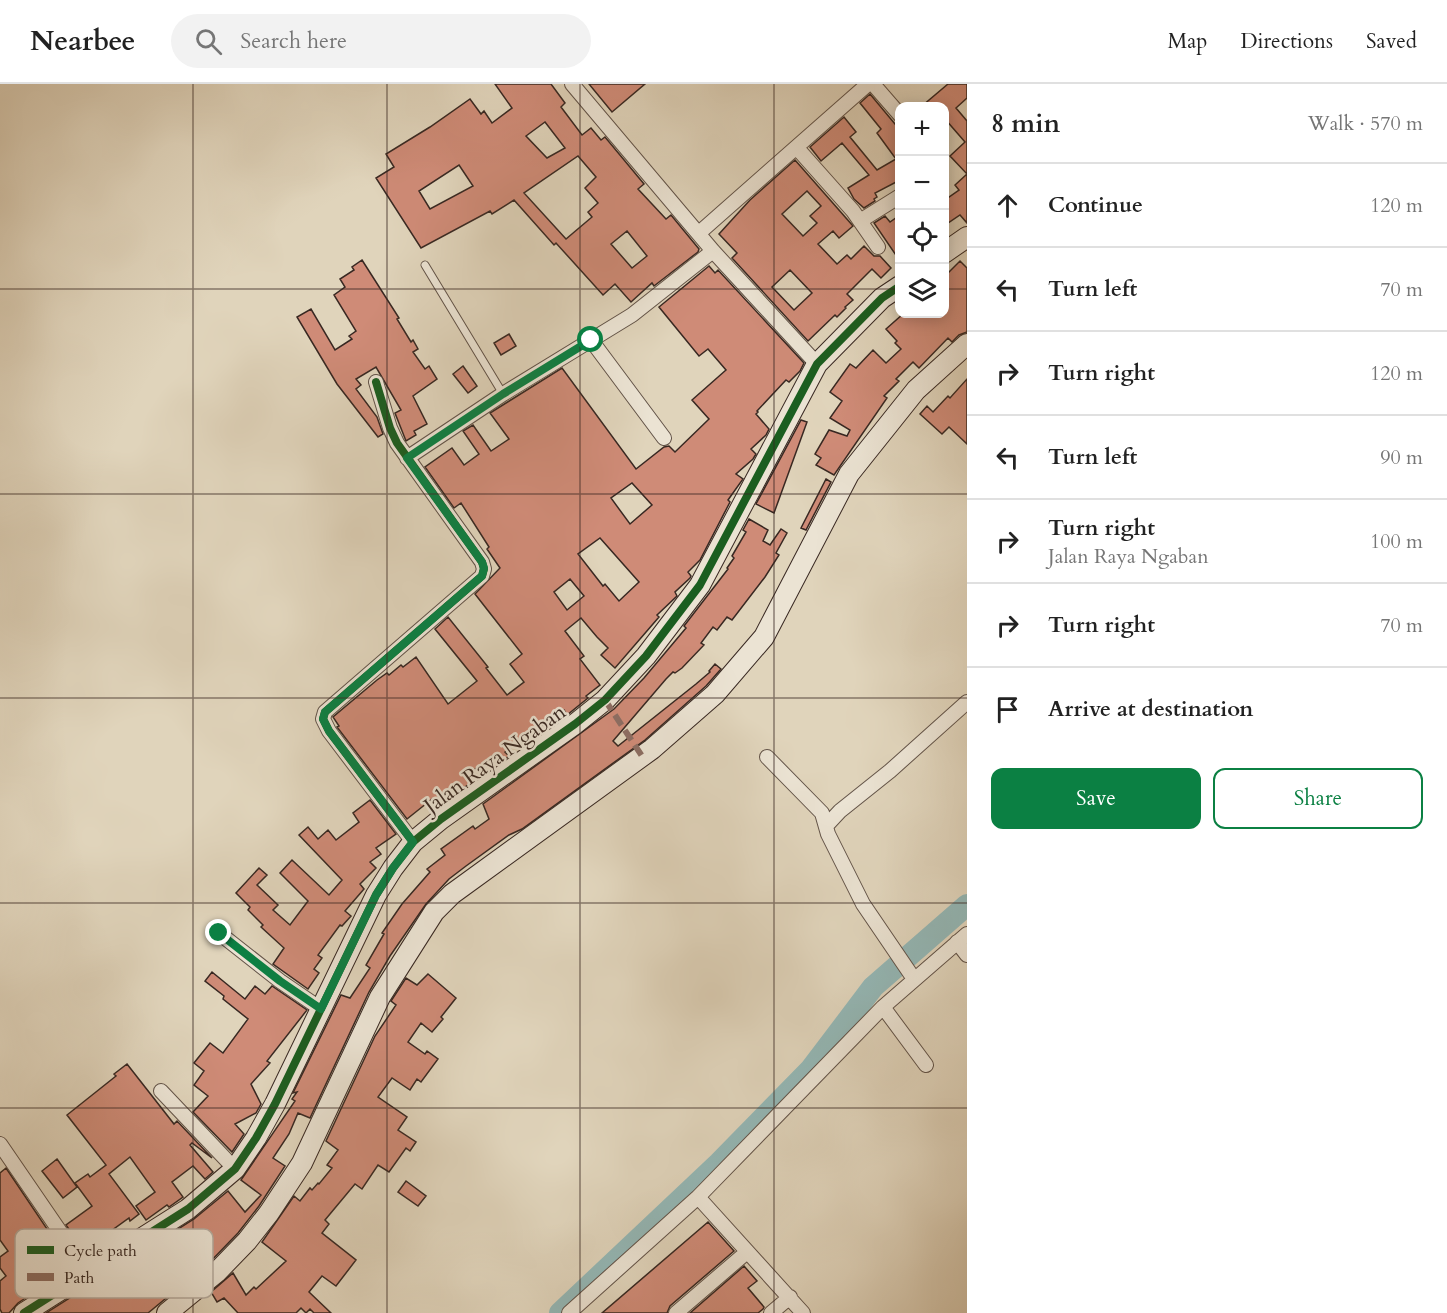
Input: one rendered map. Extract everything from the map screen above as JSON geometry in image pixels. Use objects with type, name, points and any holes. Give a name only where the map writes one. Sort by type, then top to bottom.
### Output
[{"type":"street","points":[[572,84],[713,251],[817,364]]},
{"type":"street","points":[[699,233],[868,84]]},
{"type":"street","points":[[873,84],[895,109]]},
{"type":"street","points":[[797,148],[860,221],[878,247]]},
{"type":"street","points":[[860,221],[895,199]]},
{"type":"street","points":[[949,250],[967,237]]},
{"type":"street","points":[[407,458],[503,394],[632,315],[713,251]]},
{"type":"street","name":"Jalan Raya Ngaban","points":[[156,1229],[189,1209],[235,1169],[256,1138],[275,1104],[376,895],[413,842],[441,819],[575,724],[605,700],[646,656],[700,585],[817,364],[882,298],[895,289]]},
{"type":"street","points":[[591,340],[664,438]]},
{"type":"street","points":[[213,1275],[247,1241],[276,1203],[302,1163],[380,997],[434,912],[452,894],[652,749],[715,694],[764,637],[849,474],[916,390],[967,344]]},
{"type":"street","points":[[376,382],[390,428],[407,458],[482,562],[484,568],[482,576],[325,712],[323,719],[329,731],[413,842]]},
{"type":"street","points":[[826,826],[840,811],[890,771],[967,702]]},
{"type":"street","points":[[767,757],[819,808],[828,834],[863,904],[914,979]]},
{"type":"street","points":[[219,933],[280,981],[321,1009]]},
{"type":"street","points":[[569,1313],[698,1197],[883,1007],[962,938],[967,955]]},
{"type":"street","points":[[883,1007],[926,1065]]},
{"type":"street","points":[[161,1091],[235,1169]]},
{"type":"street","points":[[4,1150],[58,1229]]},
{"type":"street","points":[[698,1197],[803,1313]]},
{"type":"street","points":[[676,1313],[747,1252]]},
{"type":"street","points":[[771,1313],[790,1297]]},
{"type":"street","name":"Jalan Raya Ngaban","points":[[24,1313],[46,1298]]},
{"type":"street","points":[[167,1313],[185,1298]]},
{"type":"lane","points":[[425,265],[503,394]]},
{"type":"building","points":[[495,84],[551,84],[565,103],[561,107],[582,135],[591,128],[601,140],[605,137],[644,184],[638,189],[666,219],[671,215],[699,249],[698,252],[654,286],[652,283],[631,302],[615,284],[603,295],[514,200],[492,214],[490,211],[421,248],[376,178],[394,167],[386,154],[470,99],[481,114],[484,111],[492,123],[512,108]],"holes":[[[545,122],[565,148],[547,158],[526,136]],[[578,156],[596,177],[585,188],[598,203],[588,212],[592,217],[566,239],[524,193]],[[459,165],[473,186],[430,209],[419,191]],[[627,231],[647,256],[632,268],[611,244]]]},
{"type":"building","points":[[589,84],[645,84],[612,112]]},
{"type":"building","points":[[948,84],[967,84],[967,98],[956,108],[967,121],[967,174],[950,156],[965,142],[949,124],[949,102],[927,102]]},
{"type":"building","points":[[870,94],[895,124],[895,158],[877,133],[881,129],[860,103]]},
{"type":"building","points":[[844,117],[856,132],[850,137],[877,170],[895,160],[895,183],[875,193],[877,197],[875,201],[864,208],[854,199],[848,188],[869,175],[842,143],[821,161],[810,147]]},
{"type":"building","points":[[795,160],[853,226],[839,238],[833,231],[818,244],[837,264],[847,255],[851,259],[864,246],[874,256],[880,256],[891,268],[881,278],[872,269],[847,294],[853,300],[846,308],[837,317],[835,315],[808,341],[732,258],[737,253],[719,234],[750,200]],"holes":[[[807,191],[821,206],[810,216],[817,223],[803,236],[782,214]],[[790,270],[812,293],[794,310],[772,287]]]},
{"type":"building","points":[[967,174],[967,223],[960,215],[949,222],[949,197],[959,190],[955,185]]},
{"type":"building","points":[[885,216],[890,222],[895,218],[895,254],[874,223]]},
{"type":"building","points":[[362,260],[399,318],[397,319],[411,342],[413,340],[418,349],[413,352],[425,369],[429,366],[437,379],[413,396],[427,424],[414,431],[416,435],[406,441],[395,413],[401,410],[376,367],[356,379],[361,385],[356,389],[377,417],[383,434],[378,437],[337,384],[297,317],[311,309],[335,350],[352,339],[349,336],[356,331],[334,295],[345,287],[340,279],[354,270],[352,267]]},
{"type":"building","points":[[960,261],[967,268],[967,332],[959,335],[952,342],[948,338],[919,368],[913,362],[896,379],[899,381],[884,396],[887,398],[834,475],[816,465],[821,458],[815,454],[829,430],[847,436],[850,430],[830,418],[842,401],[830,392],[850,364],[856,368],[873,350],[886,363],[901,349],[886,329],[898,318],[949,318],[949,272]]},
{"type":"building","points":[[709,266],[715,273],[718,270],[804,363],[800,371],[789,382],[786,380],[757,411],[756,414],[769,429],[751,449],[756,454],[753,459],[736,474],[743,479],[728,500],[730,502],[700,560],[688,572],[690,578],[675,592],[677,596],[657,615],[659,617],[615,668],[601,655],[608,648],[581,618],[565,631],[584,656],[580,659],[600,685],[567,715],[564,710],[505,752],[509,756],[498,764],[492,756],[470,773],[475,780],[462,789],[460,787],[447,797],[445,793],[434,802],[432,799],[407,819],[337,727],[339,726],[333,717],[377,680],[387,673],[389,675],[401,665],[403,667],[416,657],[448,704],[477,681],[435,629],[448,617],[507,695],[524,682],[510,664],[522,654],[475,594],[500,568],[461,503],[454,508],[425,467],[452,448],[464,465],[479,454],[463,431],[473,425],[491,451],[509,439],[490,413],[562,368],[636,469],[664,447],[669,446],[675,452],[709,419],[692,400],[726,370],[708,349],[699,356],[659,307]],"holes":[[[632,483],[652,505],[630,524],[611,498]],[[600,538],[639,582],[619,601],[605,584],[603,586],[578,554]],[[570,579],[584,596],[567,610],[554,592]]]},
{"type":"building","points":[[509,334],[516,346],[501,355],[494,343]]},
{"type":"building","points":[[463,366],[477,386],[468,393],[453,374]]},
{"type":"building","points":[[967,379],[967,444],[949,427],[942,434],[920,414],[927,406],[933,412]]},
{"type":"building","points":[[801,420],[807,422],[774,513],[756,504]]},
{"type":"building","points":[[826,479],[831,482],[806,530],[801,528]]},
{"type":"building","points":[[749,519],[768,530],[763,541],[770,545],[781,529],[787,533],[776,553],[779,555],[732,620],[727,617],[717,630],[713,627],[701,643],[704,645],[682,668],[673,672],[666,679],[613,741],[618,746],[696,684],[710,672],[715,664],[721,669],[706,686],[645,740],[522,829],[509,835],[466,866],[449,879],[426,904],[390,956],[369,992],[310,1118],[298,1113],[289,1134],[273,1158],[285,1166],[259,1206],[238,1233],[213,1259],[213,1229],[178,1229],[228,1191],[245,1212],[261,1195],[241,1180],[295,1101],[292,1099],[297,1092],[293,1093],[341,995],[350,998],[370,968],[366,965],[384,934],[382,933],[402,904],[430,872],[427,869],[445,855],[441,849],[473,826],[475,829],[489,819],[483,804],[614,709],[644,678],[686,628],[684,626],[728,569],[734,558],[732,556],[746,532],[743,530]]},
{"type":"building","points":[[370,800],[396,834],[376,848],[381,854],[370,862],[376,868],[360,884],[364,889],[345,911],[351,916],[342,926],[340,925],[318,955],[322,958],[314,969],[319,973],[308,989],[273,964],[284,948],[261,927],[263,925],[248,910],[250,907],[236,893],[259,868],[267,875],[257,885],[278,905],[273,910],[290,925],[308,901],[280,873],[292,860],[329,895],[342,880],[299,835],[308,827],[318,839],[328,830],[336,840],[359,822],[353,813]]},
{"type":"building","points":[[212,972],[245,999],[255,986],[265,994],[272,986],[307,1010],[267,1061],[270,1063],[251,1084],[261,1104],[256,1113],[235,1124],[244,1134],[232,1152],[193,1112],[208,1096],[194,1085],[204,1071],[194,1063],[210,1043],[223,1053],[248,1019],[205,981]]},
{"type":"building","points":[[428,974],[456,998],[432,1032],[421,1023],[408,1042],[425,1054],[427,1051],[438,1059],[421,1082],[417,1079],[410,1090],[392,1078],[378,1097],[407,1117],[398,1130],[416,1142],[410,1151],[406,1148],[389,1172],[378,1165],[362,1189],[355,1184],[325,1220],[329,1224],[322,1233],[356,1260],[336,1286],[322,1276],[309,1292],[331,1313],[314,1313],[310,1309],[306,1313],[301,1308],[296,1313],[238,1313],[224,1298],[217,1302],[213,1290],[233,1273],[246,1295],[254,1287],[256,1289],[286,1261],[262,1242],[294,1196],[300,1201],[310,1188],[312,1190],[319,1184],[332,1168],[327,1165],[338,1150],[326,1141],[375,1036],[396,1005],[391,1001],[406,978],[417,985]]},
{"type":"building","points":[[127,1064],[174,1124],[177,1121],[212,1158],[192,1143],[190,1145],[213,1172],[205,1179],[193,1166],[172,1182],[183,1197],[146,1220],[136,1206],[155,1192],[130,1157],[109,1174],[139,1214],[114,1229],[69,1229],[66,1225],[92,1206],[75,1183],[88,1174],[90,1177],[106,1165],[67,1115],[116,1076],[114,1074]]},
{"type":"building","points":[[57,1159],[77,1187],[63,1198],[42,1171]]},
{"type":"building","points":[[6,1168],[47,1229],[15,1229],[15,1298],[26,1298],[9,1313],[2,1313],[0,1309],[0,1281],[6,1276],[0,1268],[0,1257],[8,1251],[0,1240],[0,1173]]},
{"type":"building","points":[[406,1181],[426,1196],[418,1206],[398,1192]]},
{"type":"building","points":[[708,1222],[734,1251],[670,1306],[667,1313],[602,1313]]},
{"type":"building","points":[[744,1266],[757,1281],[748,1288],[764,1307],[763,1309],[758,1313],[690,1313]]},
{"type":"building","points":[[70,1298],[166,1298],[148,1313],[46,1313]]},
{"type":"waterway","points":[[560,1313],[719,1163],[811,1069],[873,987],[967,905]]},
{"type":"marked path","points":[[605,700],[642,756]]},
{"type":"cycle path","points":[[156,1229],[188,1209],[235,1169],[256,1138],[275,1104],[376,895],[413,842],[441,819],[575,724],[605,700],[646,656],[700,585],[817,364],[882,298],[895,289]]},
{"type":"cycle path","points":[[376,382],[397,443],[482,562],[484,569],[482,576],[325,712],[323,719],[329,731],[413,842]]},
{"type":"cycle path","points":[[24,1313],[48,1298]]},
{"type":"route","points":[[219,933],[280,981],[321,1009],[376,895],[413,842],[329,731],[323,719],[325,712],[482,576],[484,568],[482,562],[407,458],[503,394],[591,340]]}]
